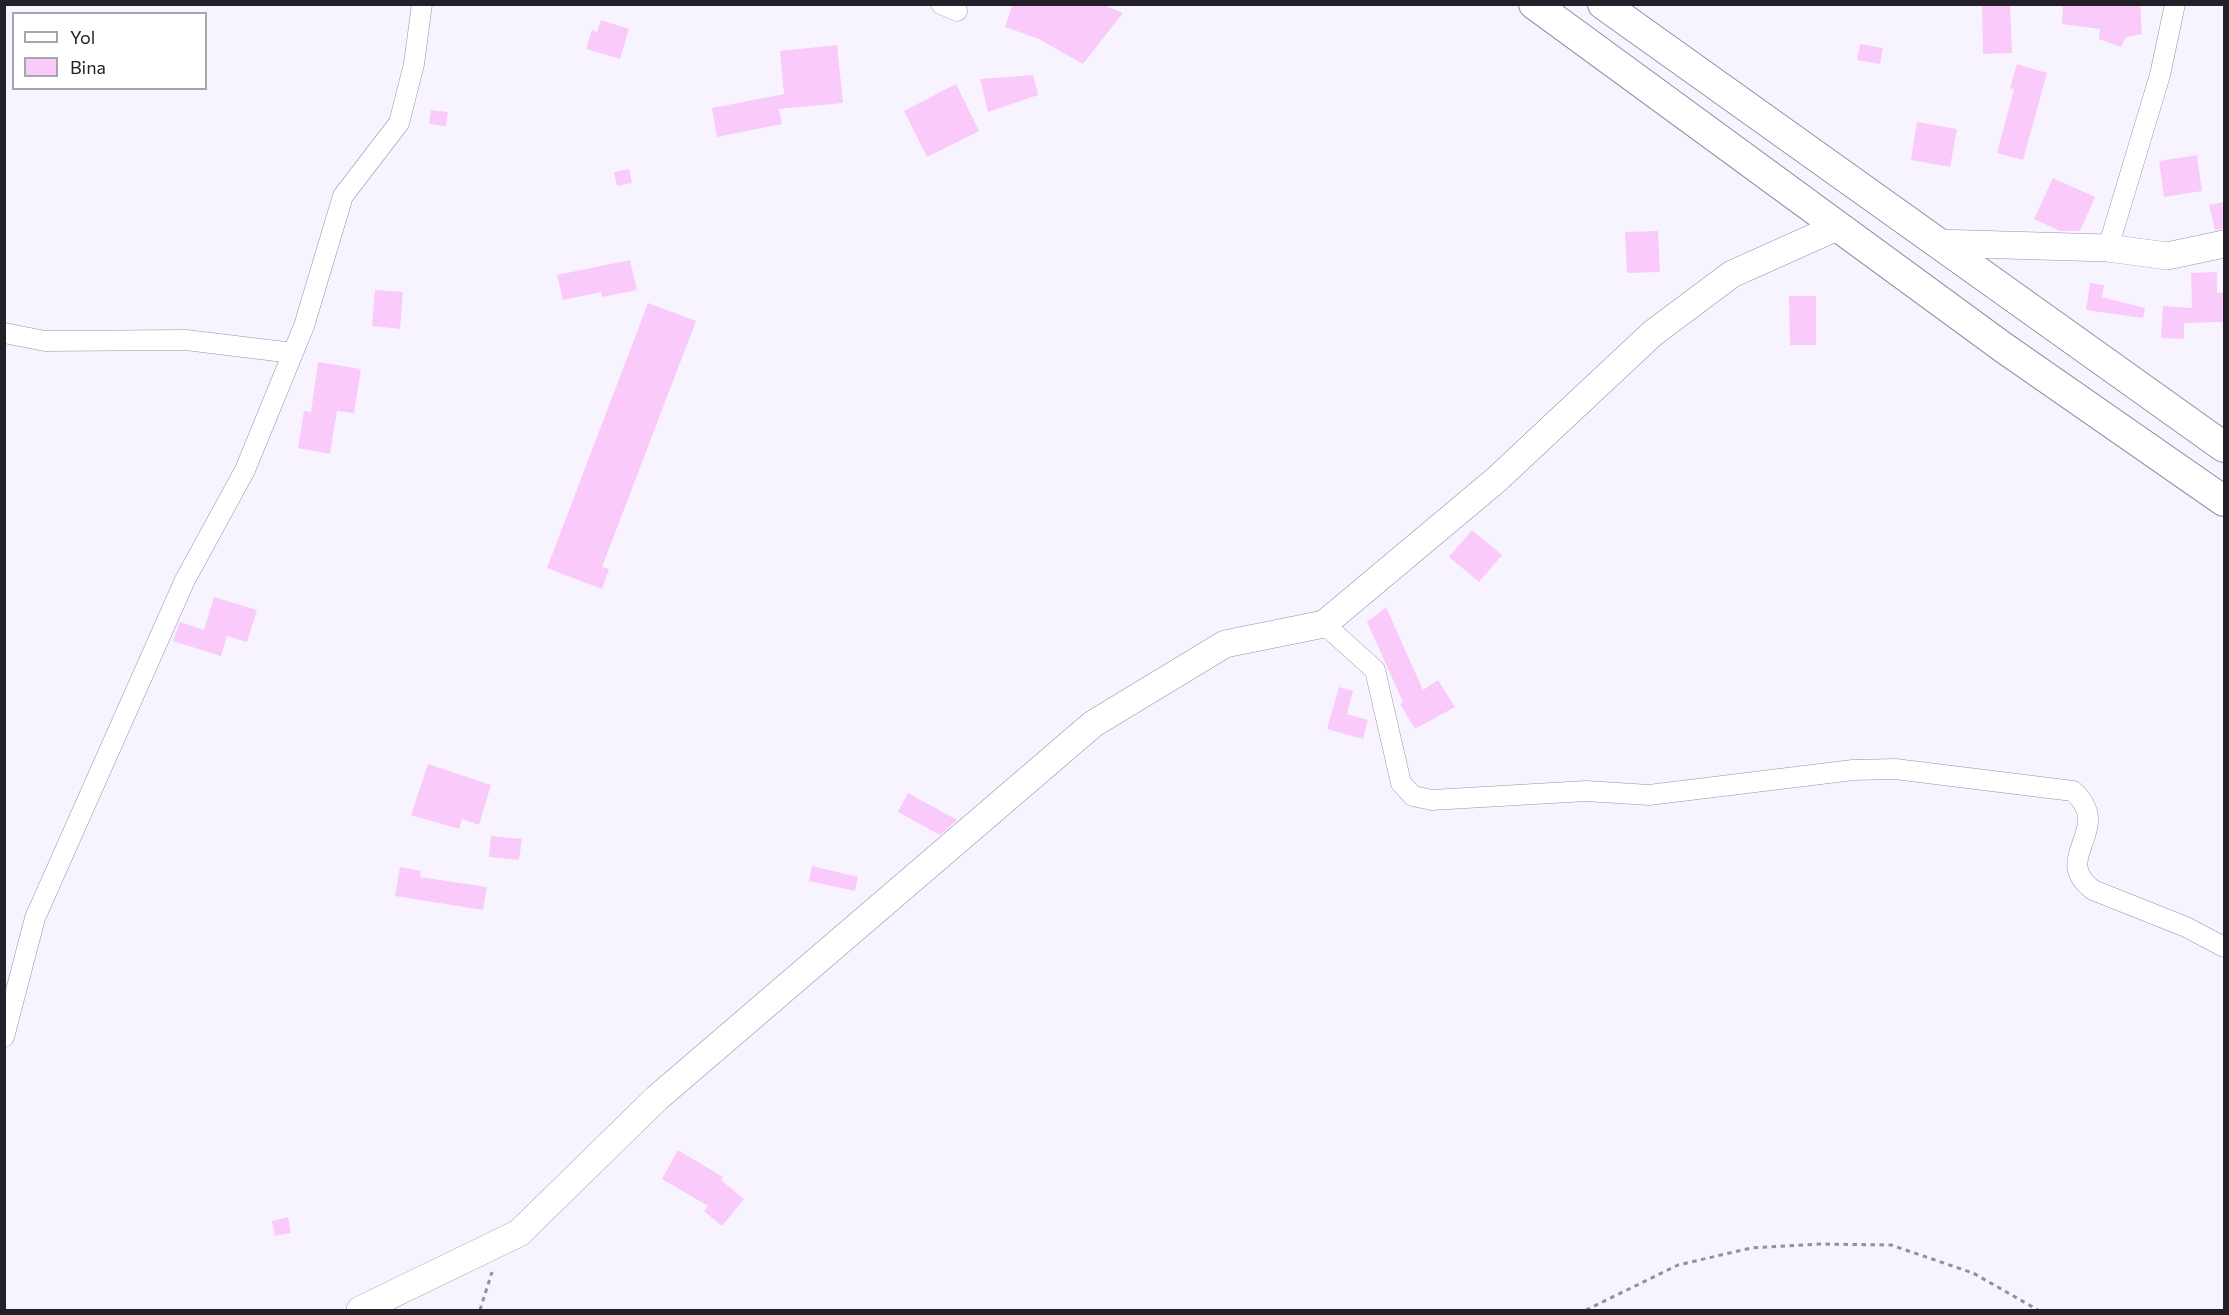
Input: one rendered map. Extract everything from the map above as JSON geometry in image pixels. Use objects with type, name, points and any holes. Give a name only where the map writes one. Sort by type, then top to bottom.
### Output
[{"type":"main road","points":[[1534,4],[2004,348],[2224,501]]},
{"type":"main road","points":[[1603,4],[2224,447]]},
{"type":"street","points":[[4,1037],[35,918],[185,580],[245,470],[304,326],[344,196],[399,123],[414,64],[422,4]]},
{"type":"street","points":[[2108,248],[2160,75],[2175,4]]},
{"type":"street","points":[[360,1311],[519,1233],[657,1098],[1093,724],[1225,644],[1324,624],[1496,480],[1653,333],[1732,274],[1837,227]]},
{"type":"street","points":[[1936,243],[2108,248],[2167,256],[2224,244]]},
{"type":"street","points":[[4,333],[45,341],[186,340],[293,354]]},
{"type":"street","points":[[1324,624],[1375,670],[1401,783],[1413,795],[1432,800],[1586,791],[1649,795],[1853,770],[1895,769],[2073,791],[2084,802],[2090,815],[2076,864],[2080,881],[2093,890],[2186,927],[2224,947]]},
{"type":"path","points":[[1587,1311],[1678,1265],[1751,1248],[1832,1244],[1891,1245],[1932,1257],[1973,1273],[2038,1311]]},
{"type":"building","points":[[1013,4],[1101,4],[1123,13],[1083,64],[1039,39],[1005,27]]},
{"type":"building","points":[[1982,4],[2010,4],[2012,53],[1983,54]]},
{"type":"building","points":[[2063,4],[2140,4],[2142,34],[2126,37],[2121,47],[2099,39],[2100,29],[2062,24]]},
{"type":"building","points":[[601,20],[629,29],[620,59],[586,49],[592,30],[597,32]]},
{"type":"building","points":[[1860,44],[1883,48],[1880,64],[1857,60]]},
{"type":"building","points":[[837,45],[843,103],[779,109],[782,124],[717,137],[712,108],[784,94],[780,51]]},
{"type":"building","points":[[2017,64],[2047,73],[2023,160],[1997,153],[2014,89],[2010,88]]},
{"type":"building","points":[[1033,75],[1038,95],[988,112],[980,79]]},
{"type":"building","points":[[956,84],[979,131],[927,157],[904,111]]},
{"type":"building","points":[[431,110],[448,112],[446,126],[429,124]]},
{"type":"building","points":[[1917,122],[1957,129],[1950,167],[1911,160]]},
{"type":"building","points":[[2197,155],[2202,191],[2164,197],[2159,161]]},
{"type":"building","points":[[629,169],[632,183],[617,186],[614,172]]},
{"type":"building","points":[[2053,178],[2095,197],[2080,231],[2060,231],[2034,219]]},
{"type":"building","points":[[2224,202],[2224,229],[2215,230],[2209,205]]},
{"type":"building","points":[[1658,231],[1660,272],[1627,273],[1625,232]]},
{"type":"building","points":[[630,260],[637,290],[602,297],[601,292],[563,300],[557,275]]},
{"type":"building","points":[[2217,272],[2217,293],[2224,292],[2224,322],[2184,323],[2184,339],[2161,338],[2163,306],[2192,308],[2191,273]]},
{"type":"building","points":[[2090,283],[2104,285],[2102,297],[2145,308],[2143,318],[2086,310]]},
{"type":"building","points":[[375,290],[403,292],[400,329],[372,326]]},
{"type":"building","points":[[1789,296],[1816,296],[1816,345],[1790,345]]},
{"type":"building","points":[[648,303],[696,321],[602,567],[609,569],[602,589],[547,568]]},
{"type":"building","points":[[318,362],[361,369],[354,413],[337,411],[330,454],[298,448],[304,411],[311,412]]},
{"type":"building","points":[[1472,530],[1502,555],[1479,582],[1449,557]]},
{"type":"building","points":[[214,597],[257,610],[247,642],[227,636],[221,656],[173,641],[180,622],[204,630]]},
{"type":"building","points":[[1386,607],[1423,690],[1438,680],[1455,707],[1415,729],[1400,704],[1403,702],[1367,622]]},
{"type":"building","points":[[1339,687],[1353,691],[1347,714],[1368,720],[1363,739],[1327,729]]},
{"type":"building","points":[[428,764],[491,785],[479,825],[462,819],[459,829],[411,815]]},
{"type":"building","points":[[908,793],[957,820],[940,835],[898,812]]},
{"type":"building","points":[[491,836],[522,839],[519,860],[489,857]]},
{"type":"building","points":[[812,866],[858,877],[855,891],[809,881]]},
{"type":"building","points":[[400,867],[421,871],[420,877],[487,887],[483,910],[395,896]]},
{"type":"building","points":[[678,1150],[723,1177],[721,1180],[744,1199],[722,1226],[704,1211],[708,1206],[662,1179]]},
{"type":"building","points":[[288,1217],[291,1233],[275,1236],[272,1221]]}]
